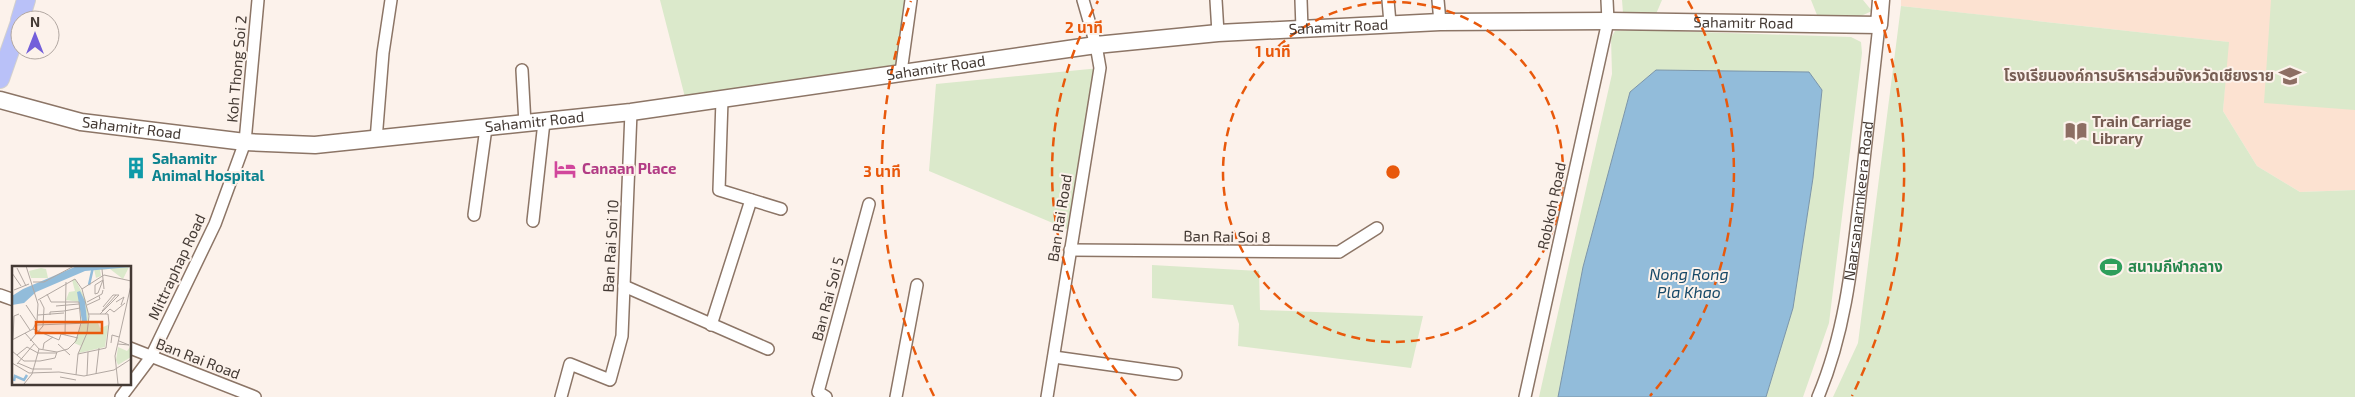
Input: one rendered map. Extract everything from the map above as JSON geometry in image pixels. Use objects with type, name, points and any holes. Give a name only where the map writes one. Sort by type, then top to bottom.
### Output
[{"type":"main road","points":[[0,79],[10,50]]},
{"type":"street","name":"Koh Thong Soi 2","points":[[245,142],[258,0]]},
{"type":"street","points":[[376,140],[382,53],[391,0]]},
{"type":"street","points":[[901,72],[911,0]]},
{"type":"street","name":"Ban Rai Road","points":[[1047,397],[1100,68],[1096,45],[1083,0]]},
{"type":"street","points":[[1216,0],[1218,33]]},
{"type":"street","points":[[1301,0],[1302,29]]},
{"type":"street","points":[[1388,0],[1390,23]]},
{"type":"street","points":[[1438,0],[1440,22]]},
{"type":"street","name":"Robkoh Road","points":[[1526,397],[1608,21],[1606,0]]},
{"type":"street","name":"Naarsanarmkeera Road","points":[[1818,397],[1829,370],[1840,330],[1851,276],[1881,0]]},
{"type":"street","name":"Sahamitr Road","points":[[0,100],[81,122],[245,142],[315,145],[631,112],[1096,45],[1218,33],[1440,22],[1608,21],[1879,25]]},
{"type":"street","points":[[522,70],[525,124]]},
{"type":"street","points":[[722,100],[719,190],[781,209]]},
{"type":"street","name":"Ban Rai Soi 10","points":[[561,397],[570,364],[610,380],[622,336],[631,112]]},
{"type":"street","points":[[533,221],[544,122]]},
{"type":"street","points":[[474,215],[486,128]]},
{"type":"street","name":"Mittraphap Road","points":[[131,384],[151,357],[214,224],[245,142]]},
{"type":"street","points":[[711,325],[751,200]]},
{"type":"street","name":"Ban Rai Soi 5","points":[[826,397],[818,392],[869,204]]},
{"type":"street","name":"Ban Rai Soi 8","points":[[1070,250],[1339,252],[1377,228]]},
{"type":"street","points":[[896,397],[917,285]]},
{"type":"street","points":[[624,286],[768,349]]},
{"type":"street","points":[[0,295],[12,299]]},
{"type":"street","name":"Ban Rai Road","points":[[131,348],[255,397]]},
{"type":"street","points":[[1054,356],[1176,374]]},
{"type":"street","name":"Mittraphap Road","points":[[121,397],[131,384]]},
{"type":"shaded area","name":"โรงเรียนองค์การบริหารส่วนจังหวัดเชียงราย","points":[[1901,0],[2355,0],[2355,190],[2300,192],[2257,166],[2223,111],[2228,42],[1901,6]]},
{"type":"green space","points":[[660,0],[911,0],[901,72],[687,105]]},
{"type":"green space","points":[[1622,0],[1662,0],[1656,14],[1623,13]]},
{"type":"green space","points":[[1811,0],[1863,0],[1872,11],[1852,20],[1819,20]]},
{"type":"green space","points":[[2271,0],[2355,0],[2355,110],[2264,103]]},
{"type":"green space","name":"สนามกีฬากลาง","points":[[1901,6],[2229,42],[2223,111],[2257,166],[2300,192],[2355,190],[2355,397],[1833,397],[1858,343]]},
{"type":"green space","points":[[1638,30],[1851,37],[1861,42],[1862,53],[1829,323],[1803,397],[1766,397],[1793,308],[1813,178],[1822,90],[1809,72],[1656,70],[1630,92],[1583,267],[1558,397],[1539,397],[1612,74],[1611,38],[1615,31]]},
{"type":"green space","points":[[1100,68],[1074,232],[929,171],[936,84]]},
{"type":"green space","points":[[1152,265],[1259,271],[1260,310],[1423,316],[1411,368],[1238,346],[1239,324],[1233,305],[1152,298]]},
{"type":"water","name":"Nong Rong Pla Khao","points":[[1656,70],[1809,72],[1822,90],[1813,178],[1793,308],[1766,397],[1558,397],[1583,267],[1630,92]]},
{"type":"place","name":"โรงเรียนองค์การบริหารส่วนจังหวัดเชียงราย","points":[[2290,76]]},
{"type":"place","name":"Train Carriage Library","points":[[2076,131]]},
{"type":"place","name":"Sahamitr Animal Hospital","points":[[136,168]]},
{"type":"place","name":"Canaan Place","points":[[565,169]]},
{"type":"place","name":"สนามกีฬากลาง","points":[[2111,267]]}]
